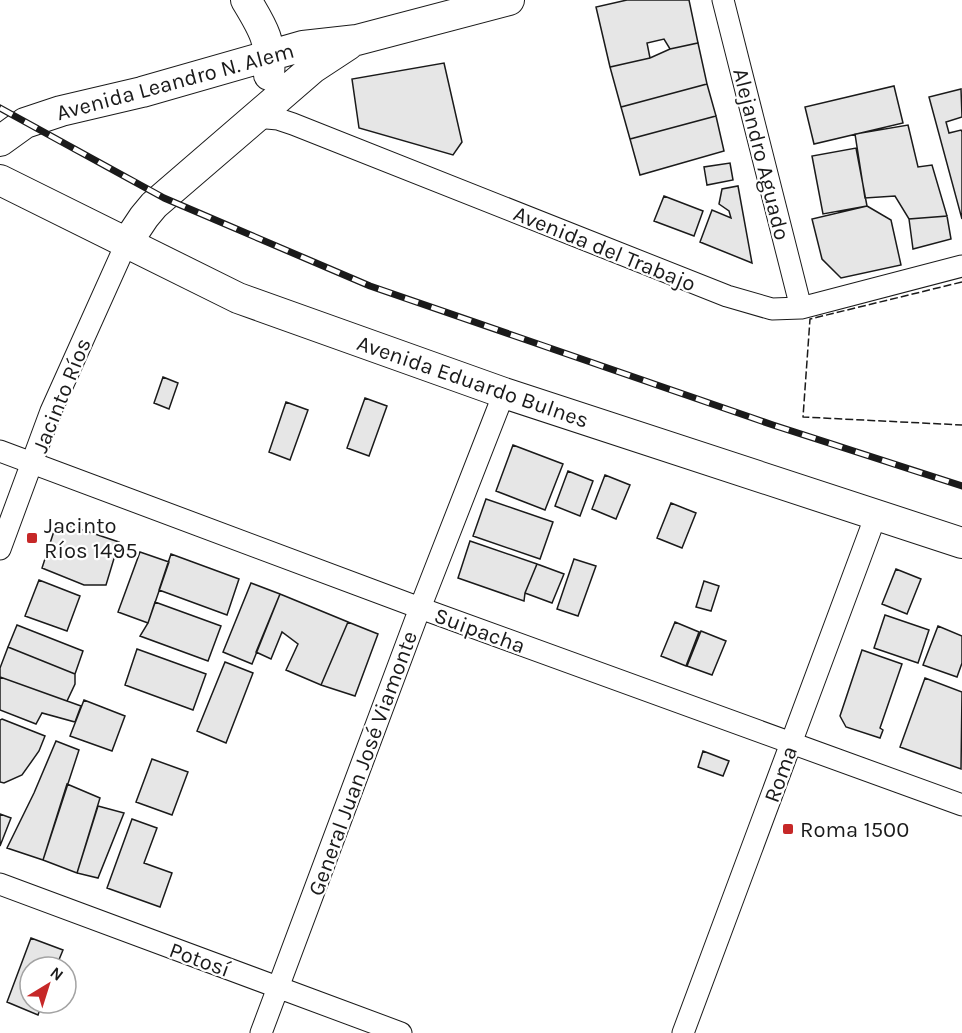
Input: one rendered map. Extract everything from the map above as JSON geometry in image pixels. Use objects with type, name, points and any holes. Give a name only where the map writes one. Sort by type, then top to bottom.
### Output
[{"type":"main road","points":[[246,0],[265,35],[271,55],[269,79],[256,117]]},
{"type":"main road","name":"Avenida Leandro N. Alem","points":[[0,141],[25,123],[61,111],[142,92],[303,46],[357,40],[509,0]]},
{"type":"main road","name":"Avenida Leandro N. Alem","points":[[126,244],[154,205],[313,68],[357,40]]},
{"type":"main road","name":"Avenida Eduardo Bulnes","points":[[0,180],[238,298],[504,393],[962,543]]},
{"type":"street","name":"Alejandro Aguado","points":[[723,0],[801,308]]},
{"type":"street","name":"Avenida del Trabajo","points":[[256,117],[278,119],[293,124],[727,296],[772,309],[801,308],[962,266]]},
{"type":"street","name":"Jacinto Ríos","points":[[0,549],[51,411],[126,244]]},
{"type":"street","name":"General Juan José Viamonte","points":[[261,1033],[420,608],[504,393]]},
{"type":"street","name":"Suipacha","points":[[0,451],[420,608],[962,805]]},
{"type":"street","name":"Roma","points":[[683,1033],[876,514]]},
{"type":"street","name":"Potosí","points":[[0,884],[401,1033]]},
{"type":"building","points":[[627,0],[689,0],[698,43],[670,49],[664,39],[647,43],[650,58],[610,67],[596,7]]},
{"type":"building","points":[[698,43],[707,84],[621,107],[610,67],[650,58],[670,49]]},
{"type":"building","points":[[444,63],[462,142],[453,155],[359,128],[352,79]]},
{"type":"building","points":[[707,84],[716,116],[630,139],[621,107]]},
{"type":"building","points":[[894,86],[903,123],[814,144],[805,107]]},
{"type":"building","points":[[961,89],[962,117],[946,122],[949,133],[961,130],[962,132],[962,219],[929,97]]},
{"type":"building","points":[[716,116],[724,151],[640,175],[630,139]]},
{"type":"building","points":[[908,125],[918,167],[932,165],[947,216],[909,219],[895,196],[865,198],[855,134]]},
{"type":"building","points":[[856,148],[867,206],[823,214],[812,156]]},
{"type":"building","points":[[730,163],[733,180],[707,185],[704,167]]},
{"type":"building","points":[[738,186],[752,263],[700,242],[712,210],[731,218],[729,211],[719,204],[722,189]]},
{"type":"building","points":[[664,196],[703,211],[694,236],[654,221]]},
{"type":"building","points":[[867,206],[891,220],[901,265],[841,278],[822,259],[812,219]]},
{"type":"building","points":[[947,216],[951,239],[913,249],[909,219]]},
{"type":"building","points":[[163,377],[178,383],[169,409],[154,403]]},
{"type":"building","points":[[365,398],[387,406],[369,456],[347,448]]},
{"type":"building","points":[[286,402],[308,410],[290,460],[269,452]]},
{"type":"building","points":[[513,445],[563,464],[545,510],[496,491]]},
{"type":"building","points":[[568,471],[593,481],[580,516],[555,506]]},
{"type":"building","points":[[605,475],[630,485],[616,519],[592,509]]},
{"type":"building","points":[[486,499],[553,522],[540,559],[473,536]]},
{"type":"building","points":[[671,503],[696,513],[682,548],[657,538]]},
{"type":"building","points":[[65,524],[119,542],[106,585],[84,585],[42,568],[54,531]]},
{"type":"building","points":[[470,541],[537,564],[524,601],[458,578]]},
{"type":"building","points":[[140,552],[169,562],[148,623],[118,612]]},
{"type":"building","points":[[171,554],[239,579],[227,615],[159,590]]},
{"type":"building","points":[[574,559],[596,566],[578,616],[557,609]]},
{"type":"building","points":[[537,564],[564,574],[552,603],[525,593]]},
{"type":"building","points":[[896,569],[921,579],[907,614],[882,604]]},
{"type":"building","points":[[39,580],[80,596],[67,631],[25,616]]},
{"type":"building","points":[[704,581],[719,586],[711,611],[696,607]]},
{"type":"building","points":[[251,583],[280,594],[252,664],[223,652]]},
{"type":"building","points":[[280,594],[348,622],[321,685],[286,670],[298,644],[282,632],[271,659],[256,652]]},
{"type":"building","points":[[155,602],[221,626],[208,661],[140,636],[148,623]]},
{"type":"building","points":[[885,615],[929,630],[918,663],[874,648]]},
{"type":"building","points":[[348,622],[378,634],[355,696],[321,685]]},
{"type":"building","points":[[675,622],[699,632],[686,666],[661,656]]},
{"type":"building","points":[[17,625],[83,651],[75,674],[8,647]]},
{"type":"building","points":[[938,626],[962,636],[962,663],[957,677],[923,665]]},
{"type":"building","points":[[701,631],[726,641],[712,675],[687,666]]},
{"type":"building","points":[[8,647],[75,674],[75,684],[67,701],[0,677],[0,668]]},
{"type":"building","points":[[137,649],[206,674],[193,710],[125,685]]},
{"type":"building","points":[[862,650],[902,664],[880,728],[883,730],[880,738],[846,727],[840,716]]},
{"type":"building","points":[[225,662],[253,673],[226,743],[197,731]]},
{"type":"building","points":[[0,677],[81,706],[75,722],[42,713],[36,724],[0,710]]},
{"type":"building","points":[[925,678],[962,692],[961,769],[900,747]]},
{"type":"building","points":[[84,700],[125,716],[112,751],[70,736]]},
{"type":"building","points":[[0,720],[45,736],[39,751],[22,775],[4,783],[0,782]]},
{"type":"building","points":[[56,741],[79,750],[43,860],[7,848]]},
{"type":"building","points":[[703,751],[729,761],[723,776],[698,767]]},
{"type":"building","points":[[152,759],[188,772],[172,815],[136,802]]},
{"type":"building","points":[[67,784],[100,798],[77,873],[43,860]]},
{"type":"building","points":[[98,806],[124,813],[98,878],[77,873]]},
{"type":"building","points":[[0,814],[11,818],[0,846]]},
{"type":"building","points":[[132,819],[157,828],[144,863],[172,873],[160,907],[107,888]]},
{"type":"building","points":[[31,938],[63,950],[61,955],[25,955]]},
{"type":"building","points":[[18,973],[18,1007],[7,1002]]},
{"type":"railway","points":[[0,108],[164,198],[370,286],[773,425],[962,486]]},
{"type":"fence","points":[[962,282],[810,319],[803,417],[962,425]]},
{"type":"place","name":"Jacinto Ríos 1495","points":[[32,538]]},
{"type":"place","name":"Roma 1500","points":[[788,829]]}]
